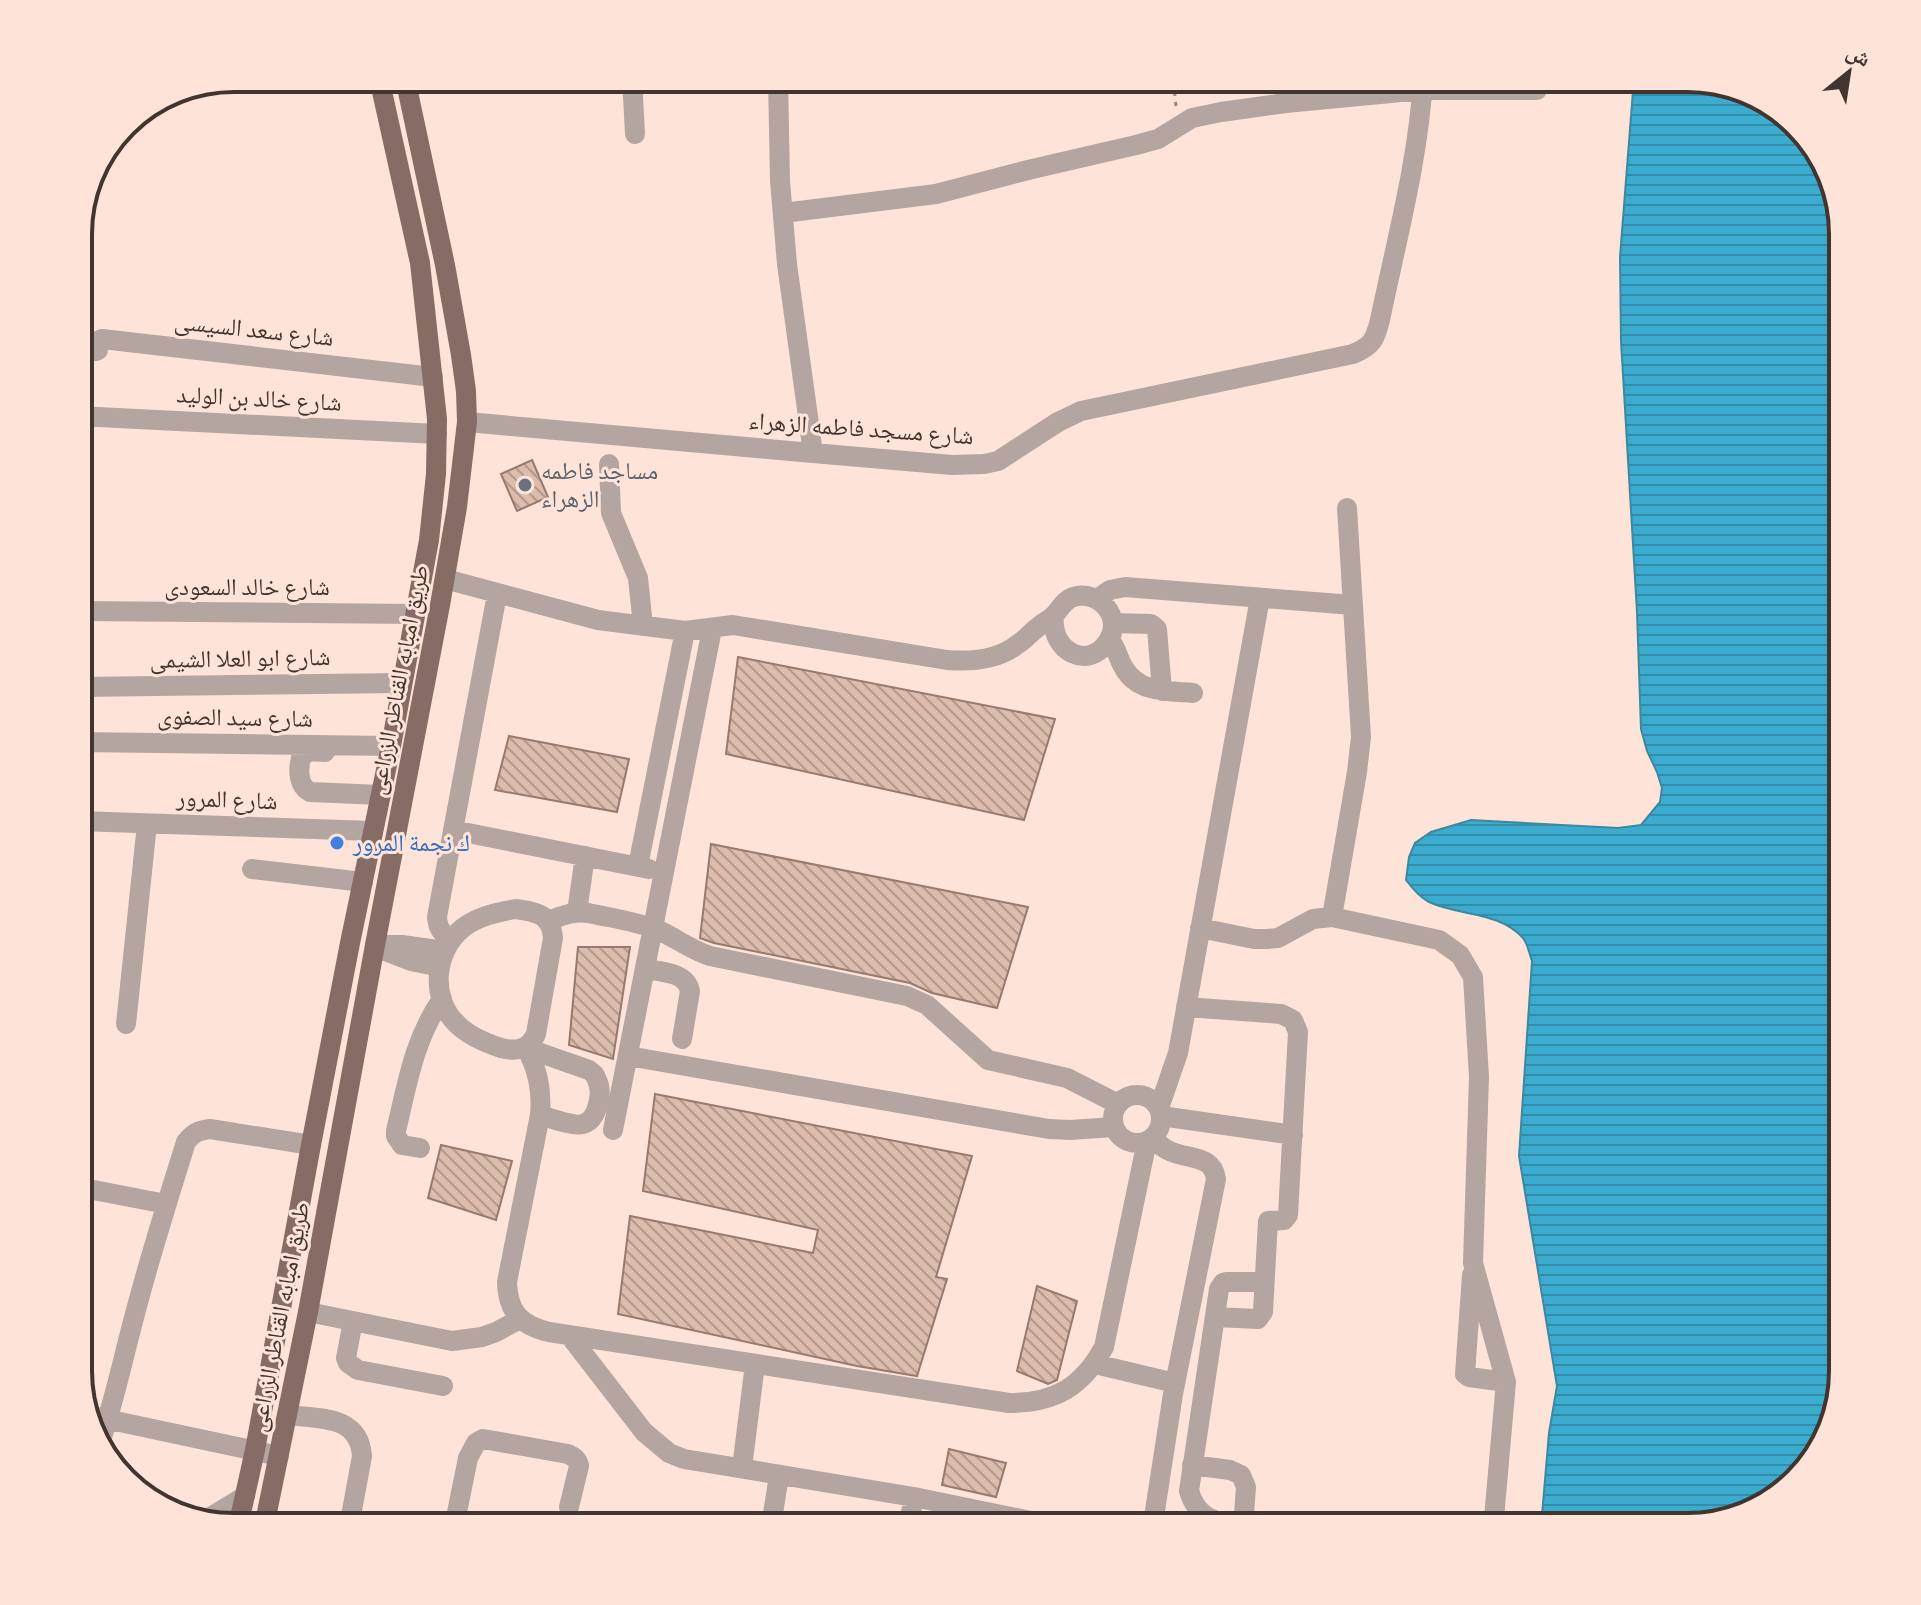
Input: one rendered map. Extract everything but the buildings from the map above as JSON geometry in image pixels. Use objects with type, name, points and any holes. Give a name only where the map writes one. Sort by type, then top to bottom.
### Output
[{"type":"main road","name":"طريق امبابه القناطر الزراعى","points":[[241,1513],[390,750],[429,540],[436,474],[437,419],[420,263],[382,92]]},
{"type":"main road","name":"طريق امبابه القناطر الزراعى","points":[[267,1513],[308,1312],[445,579],[467,422],[464,379],[445,265],[408,92]]},
{"type":"main road","points":[[350,943],[375,945]]},
{"type":"street","points":[[633,92],[635,134]]},
{"type":"street","points":[[778,92],[780,181],[787,264],[813,453]]},
{"type":"street","points":[[783,213],[936,194],[1158,139],[1192,118],[1365,92]]},
{"type":"street","name":"شارع مسجد فاطمه الزهراء","points":[[467,422],[952,465],[984,464],[998,461],[1058,422],[1081,411],[1339,358],[1366,349],[1372,343],[1380,320],[1409,179],[1421,92]]},
{"type":"street","name":"شارع سعد السيسى","points":[[92,351],[98,350],[98,341],[102,339],[433,377]]},
{"type":"street","name":"شارع خالد بن الوليد","points":[[92,417],[437,434]]},
{"type":"street","points":[[609,464],[611,513],[638,578],[643,626]]},
{"type":"street","points":[[1332,917],[1361,737],[1347,508]]},
{"type":"street","points":[[445,579],[587,618],[685,631],[733,625],[966,661],[1001,654],[1018,645],[1054,616]]},
{"type":"street","points":[[1097,599],[1110,590],[1125,587],[1353,605]]},
{"type":"street","points":[[446,952],[465,927],[497,912],[516,909],[535,912],[548,921],[553,938],[533,1042],[526,1048],[516,1050],[489,1044],[472,1036],[457,1025],[448,1013],[438,983],[446,952],[446,936],[437,925],[437,917],[497,594]]},
{"type":"street","points":[[1162,691],[1157,629],[1151,624],[1112,632],[1103,648],[1093,654],[1071,653],[1062,647],[1053,627],[1059,606],[1077,596],[1087,595],[1097,599],[1111,613],[1112,632],[1114,644],[1129,676],[1150,689],[1162,691],[1193,693]]},
{"type":"street","points":[[526,1048],[539,1080],[540,1115],[507,1282],[512,1308],[520,1319],[533,1328],[1019,1403],[1048,1399],[1066,1391],[1095,1364],[1104,1347],[1150,1139],[1161,1124],[1160,1112],[1178,1053],[1260,598]]},
{"type":"street","name":"شارع خالد السعودى","points":[[92,611],[415,614]]},
{"type":"street","points":[[613,1130],[712,629]]},
{"type":"street","points":[[638,866],[685,631]]},
{"type":"street","name":"شارع ابو العلا الشيمى","points":[[92,687],[401,683]]},
{"type":"street","name":"شارع سيد الصفوى","points":[[92,742],[390,750]]},
{"type":"street","points":[[381,795],[306,790],[300,783],[299,762],[308,751],[390,750]]},
{"type":"street","name":"شارع المرور","points":[[92,822],[373,831]]},
{"type":"street","points":[[126,1024],[147,824]]},
{"type":"street","points":[[453,830],[665,872]]},
{"type":"street","points":[[577,912],[585,856]]},
{"type":"street","points":[[252,869],[363,882]]},
{"type":"street","points":[[548,921],[577,912],[654,928],[710,956],[918,1000],[988,1060],[1067,1078],[1118,1104]]},
{"type":"street","points":[[1200,928],[1267,939],[1278,938],[1313,919],[1332,917],[1439,940],[1460,955],[1473,977],[1479,1090],[1473,1263],[1464,1372],[1469,1377],[1506,1382]]},
{"type":"street","points":[[375,945],[402,945],[446,952]]},
{"type":"street","points":[[645,969],[680,976],[689,985],[682,1039]]},
{"type":"street","points":[[420,1148],[402,1145],[396,1131],[415,1053],[426,1025],[442,999]]},
{"type":"street","points":[[1186,1007],[1281,1014],[1293,1020],[1298,1032],[1288,1215],[1284,1220],[1268,1221],[1263,1312],[1258,1319],[1216,1317]]},
{"type":"street","points":[[526,1048],[582,1067],[595,1075],[600,1088],[597,1106],[585,1124],[540,1115]]},
{"type":"street","points":[[628,1056],[1049,1129],[1114,1127]]},
{"type":"street","points":[[1156,1513],[1174,1388],[1216,1179],[1212,1166],[1207,1162],[1171,1153],[1150,1139],[1131,1142],[1118,1134],[1113,1119],[1118,1104],[1124,1099],[1140,1096],[1147,1098],[1160,1112],[1293,1135]]},
{"type":"street","points":[[105,1429],[186,1142],[200,1130],[210,1129],[311,1145]]},
{"type":"street","points":[[92,1190],[166,1204]]},
{"type":"street","points":[[1473,1263],[1506,1382],[1494,1513]]},
{"type":"street","points":[[1201,1513],[1189,1491],[1219,1289],[1223,1283],[1264,1282]]},
{"type":"street","points":[[308,1312],[452,1341],[482,1337],[520,1319]]},
{"type":"street","points":[[353,1321],[346,1358],[353,1367],[443,1386]]},
{"type":"street","points":[[569,1335],[644,1432],[669,1453],[684,1459],[992,1513]]},
{"type":"street","points":[[742,1468],[755,1364]]},
{"type":"street","points":[[1095,1364],[1203,1399]]},
{"type":"street","points":[[288,1415],[332,1420],[356,1433],[362,1456],[352,1513]]},
{"type":"street","points":[[100,1418],[279,1456]]},
{"type":"street","points":[[1168,1426],[1198,1431]]},
{"type":"street","points":[[457,1513],[468,1458],[472,1449],[483,1439],[574,1457],[579,1466],[569,1507]]},
{"type":"street","points":[[1192,1465],[1230,1470],[1241,1475],[1246,1487],[1243,1513]]},
{"type":"street","points":[[773,1513],[779,1475]]},
{"type":"street","points":[[219,1512],[245,1496]]},
{"type":"street","points":[[911,1513],[914,1497]]},
{"type":"path","points":[[1174,92],[1178,126]]},
{"type":"water","points":[[1633,92],[1705,93],[1758,111],[1794,140],[1810,163],[1821,188],[1829,225],[1829,1380],[1821,1417],[1805,1450],[1781,1478],[1750,1498],[1696,1513],[1542,1513],[1549,1433],[1557,1386],[1519,1156],[1532,961],[1525,940],[1513,929],[1491,918],[1429,902],[1406,880],[1409,857],[1415,843],[1431,832],[1471,820],[1618,828],[1641,825],[1660,802],[1662,788],[1641,729],[1621,341],[1620,257]]},
{"type":"place","name":"مساجد فاطمه الزهراء","points":[[525,485]]},
{"type":"place","name":"ك نجمة المرور","points":[[337,843]]}]
